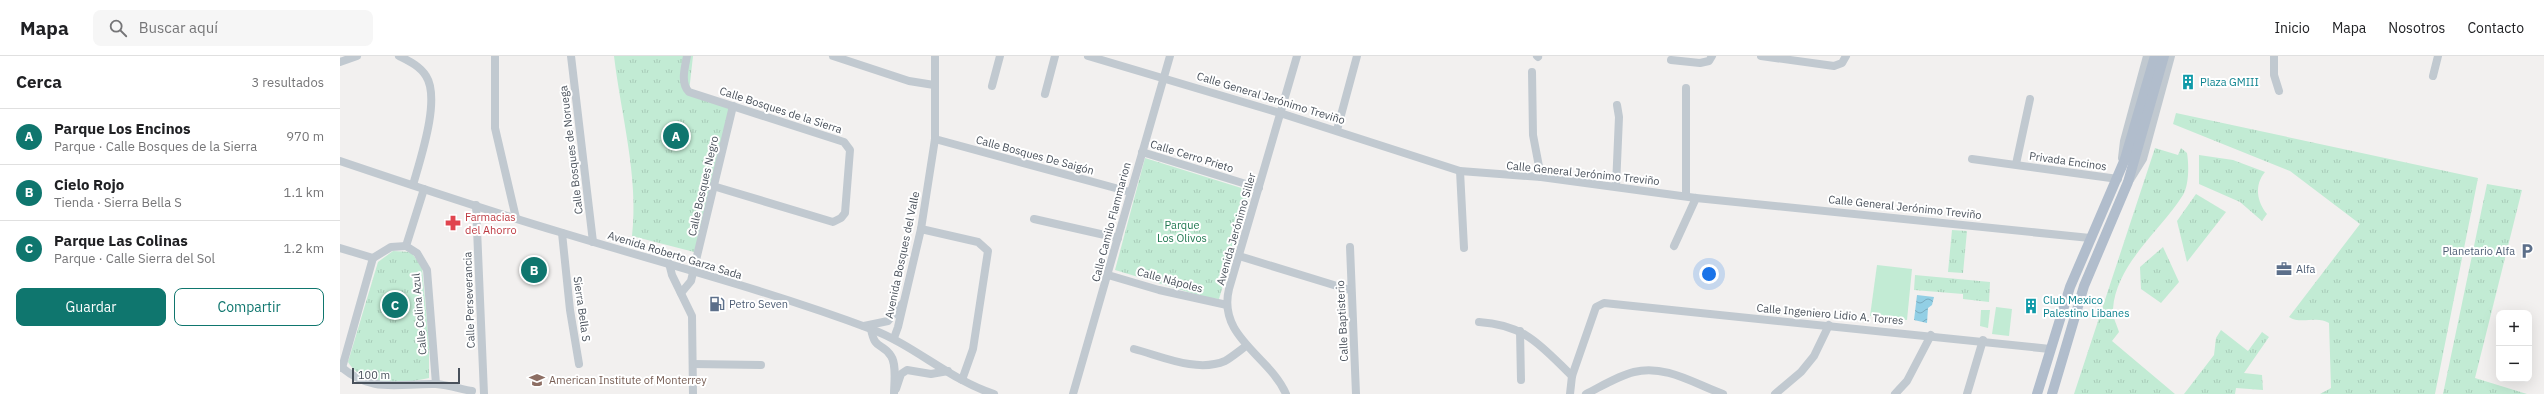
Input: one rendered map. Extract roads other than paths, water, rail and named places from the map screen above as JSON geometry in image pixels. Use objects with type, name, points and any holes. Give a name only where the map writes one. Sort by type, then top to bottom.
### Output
[{"type":"main road","points":[[2037,394],[2064,304],[2090,238],[2120,174],[2155,56]]},
{"type":"main road","points":[[2052,394],[2081,292],[2128,182],[2164,56]]},
{"type":"street","points":[[340,62],[357,56]]},
{"type":"street","points":[[399,56],[422,71],[430,84],[432,94],[430,113],[413,185]]},
{"type":"street","points":[[495,56],[495,128],[516,218]]},
{"type":"street","name":"Calle Bosques de Noruega","points":[[571,56],[593,242]]},
{"type":"street","name":"Calle Bosques de la Sierra","points":[[687,56],[684,77],[685,86],[689,92],[847,144],[851,154],[845,213],[838,221],[829,222],[713,186]]},
{"type":"street","points":[[833,56],[909,81],[934,86]]},
{"type":"street","name":"Avenida Bosques del Valle","points":[[894,338],[898,327],[921,229],[935,139],[935,56]]},
{"type":"street","points":[[992,86],[1000,56]]},
{"type":"street","points":[[1045,94],[1055,56]]},
{"type":"street","name":"Calle General Jerónimo Treviño","points":[[1088,56],[1163,76],[1280,112],[1460,171],[1541,177],[1696,198],[2090,238]]},
{"type":"street","name":"Calle Camilo Flammarion","points":[[1073,394],[1108,275],[1163,76],[1170,56]]},
{"type":"street","name":"Avenida Jerónimo Siller","points":[[1227,305],[1239,256],[1260,188],[1280,112],[1297,56]]},
{"type":"street","points":[[1337,130],[1357,56]]},
{"type":"street","points":[[1671,60],[1706,62],[1712,56]]},
{"type":"street","points":[[1761,56],[1834,66],[1842,63],[1846,56]]},
{"type":"street","points":[[2120,174],[2124,141],[2147,56]]},
{"type":"street","points":[[2128,182],[2143,159],[2171,56]]},
{"type":"street","points":[[2274,56],[2274,75],[2279,91]]},
{"type":"street","points":[[2433,76],[2438,56]]},
{"type":"street","points":[[1532,72],[1533,135],[1541,177]]},
{"type":"street","points":[[1686,88],[1686,196]]},
{"type":"street","name":"Privada Encinos","points":[[2016,164],[2030,99]]},
{"type":"street","name":"Calle Bosques Negro","points":[[681,293],[691,281],[694,271],[733,106]]},
{"type":"street","points":[[1616,106],[1619,117],[1616,186]]},
{"type":"street","name":"Calle Bosques De Saigón","points":[[935,139],[1130,192]]},
{"type":"street","name":"Calle Cerro Prieto","points":[[1142,152],[1260,188]]},
{"type":"street","name":"Privada Encinos","points":[[1972,159],[2120,174]]},
{"type":"street","name":"Avenida Roberto Garza Sada","points":[[340,161],[562,233],[669,263],[871,329],[894,338],[962,380],[994,394]]},
{"type":"street","points":[[1460,171],[1464,248]]},
{"type":"street","points":[[424,189],[406,246],[391,247],[373,258],[341,367],[359,381],[368,384],[395,386],[436,384],[472,391]]},
{"type":"street","points":[[1674,246],[1696,198]]},
{"type":"street","name":"Calle Perseverancia","points":[[476,205],[484,394]]},
{"type":"street","points":[[1034,218],[1118,238]]},
{"type":"street","points":[[921,229],[978,242],[988,251],[973,349],[962,380]]},
{"type":"street","name":"Sierra Bella S","points":[[562,233],[570,310],[579,364]]},
{"type":"street","name":"Calle Colina Azul","points":[[406,246],[417,253],[427,270],[436,384]]},
{"type":"street","name":"Calle Baptisterio","points":[[1350,247],[1350,290],[1356,394]]},
{"type":"street","points":[[340,248],[373,258]]},
{"type":"street","points":[[1239,256],[1350,290]]},
{"type":"street","points":[[669,263],[692,316],[693,394]]},
{"type":"street","name":"Calle Nápoles","points":[[1108,275],[1167,292],[1227,305]]},
{"type":"street","points":[[861,326],[888,321],[894,316],[904,300]]},
{"type":"street","name":"Calle Ingeniero Lidio A. Torres","points":[[1572,376],[1596,307],[1608,303],[1983,340],[2050,349]]},
{"type":"street","points":[[1227,305],[1234,326],[1246,346],[1279,380],[1286,394]]},
{"type":"street","points":[[1480,322],[1494,323],[1520,331],[1534,339],[1572,376],[1570,394]]},
{"type":"street","points":[[1775,394],[1807,364],[1829,325]]},
{"type":"street","points":[[871,329],[874,343],[892,359],[894,394]]},
{"type":"street","points":[[1520,331],[1521,380]]},
{"type":"street","points":[[1895,394],[1912,372],[1931,335]]},
{"type":"street","points":[[1967,394],[1983,340]]},
{"type":"street","points":[[1134,348],[1175,360],[1207,365],[1227,360],[1246,346]]},
{"type":"street","points":[[693,364],[761,365]]},
{"type":"street","points":[[894,394],[901,374],[907,370],[931,374],[948,372]]},
{"type":"street","points":[[1586,394],[1622,377],[1646,370],[1672,374],[1723,394]]},
{"type":"water","points":[[1917,295],[1934,297],[1932,305],[1928,308],[1927,323],[1914,320]]},
{"type":"place","name":"Plaza GMIII","points":[[2188,82]]},
{"type":"place","name":"Parque Los Encinos","points":[[676,136]]},
{"type":"place","name":"Farmacias del Ahorro","points":[[453,223]]},
{"type":"place","name":"Planetario Alfa","points":[[2527,251]]},
{"type":"place","name":"Alfa","points":[[2284,269]]},
{"type":"place","name":"Cielo Rojo","points":[[534,270]]},
{"type":"place","name":"Petro Seven","points":[[717,304]]},
{"type":"place","name":"Parque Las Colinas","points":[[395,305]]},
{"type":"place","name":"Club Mexico Palestino Libanes","points":[[2031,306]]},
{"type":"place","name":"American Institute of Monterrey","points":[[537,380]]},
{"type":"park label","name":"Parque Los Olivos","points":[[1182,231]]}]
